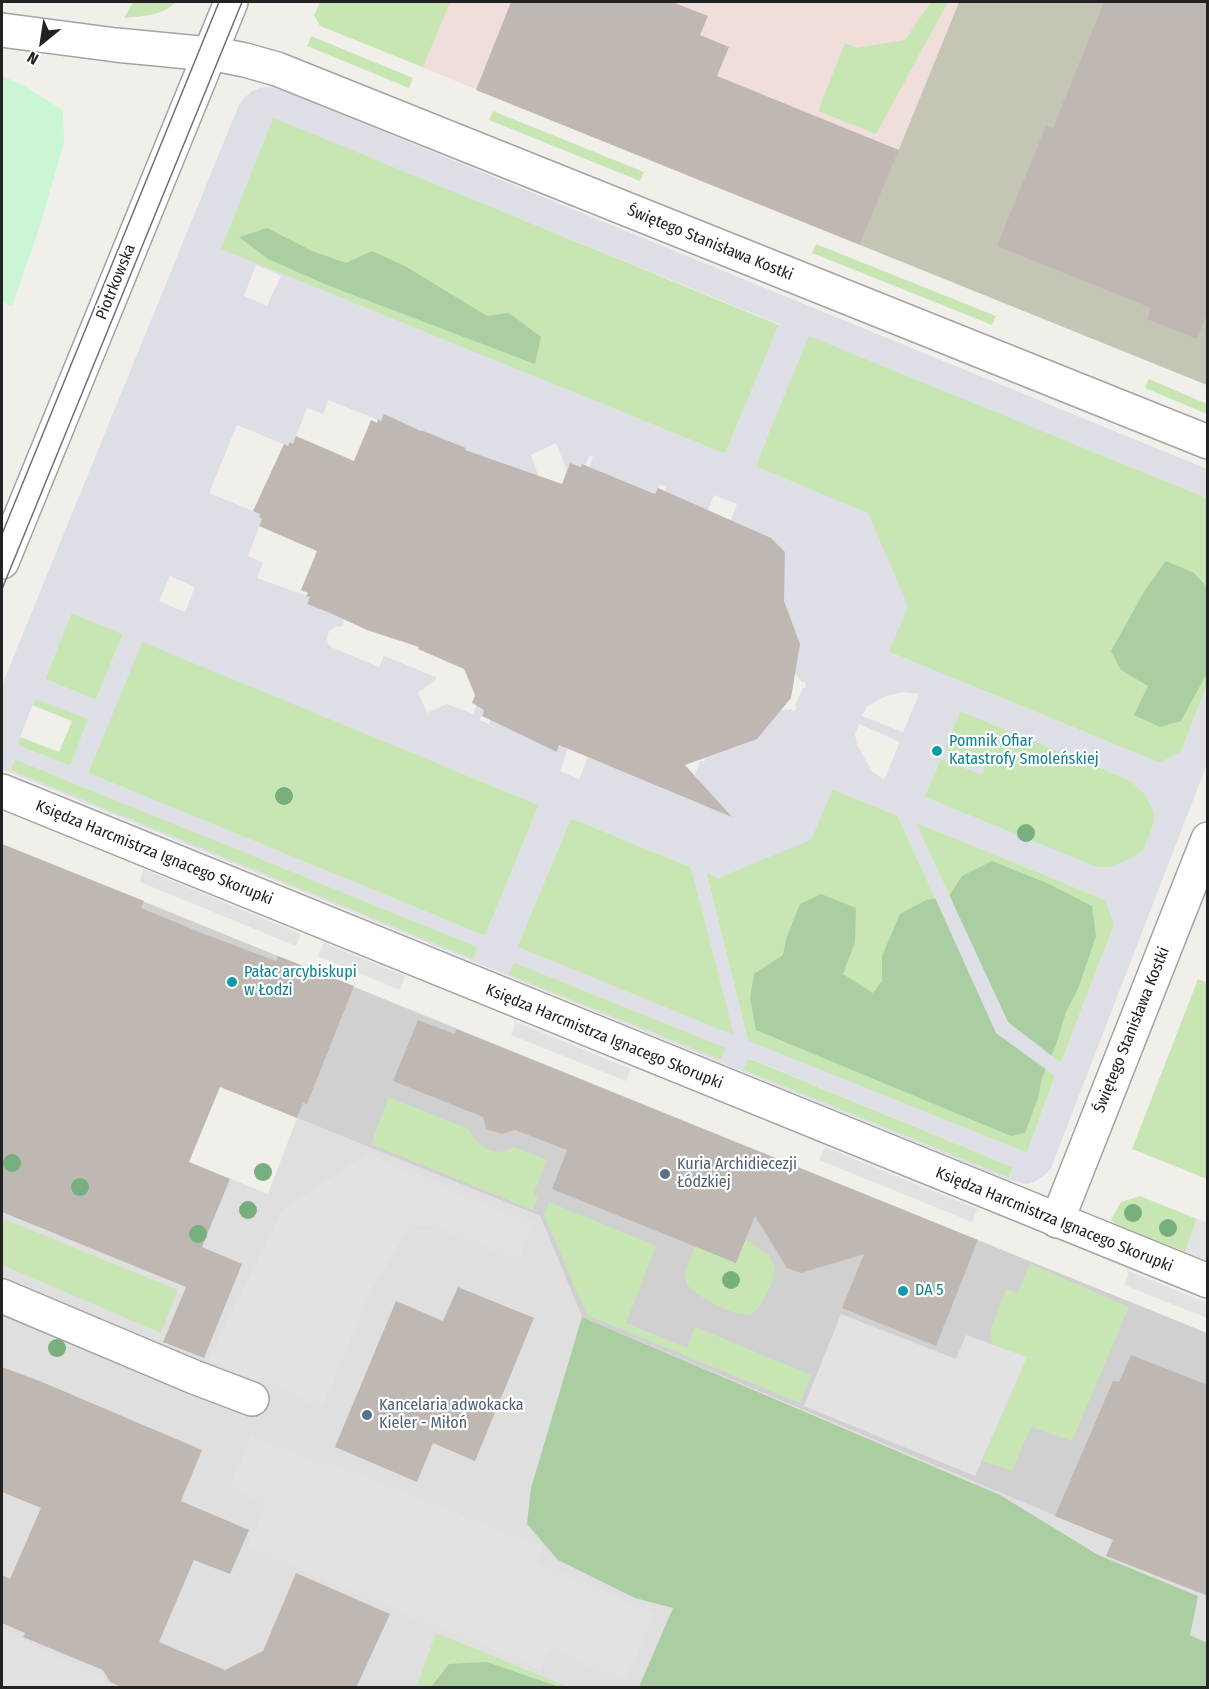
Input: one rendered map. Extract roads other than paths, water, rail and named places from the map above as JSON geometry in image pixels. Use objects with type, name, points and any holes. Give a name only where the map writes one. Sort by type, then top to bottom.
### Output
[{"type":"street","name":"Piotrkowska","points":[[2,562],[231,2]]},
{"type":"street","name":"Świętego Stanisława Kostki","points":[[2,30],[209,54],[245,60],[277,69],[1208,442]]},
{"type":"street","name":"Księdza Harcmistrza Ignacego Skorupki","points":[[2,790],[1208,1281]]},
{"type":"street","name":"Świętego Stanisława Kostki","points":[[1057,1221],[1208,839]]},
{"type":"street","points":[[2,1296],[252,1399]]},
{"type":"tram line","points":[[2,534],[219,2]]},
{"type":"tram line","points":[[2,589],[242,2]]},
{"type":"place","name":"Pomnik Ofiar Katastrofy Smoleńskiej","points":[[937,751]]},
{"type":"place","name":"Pałac arcybiskupi w Łodzi","points":[[232,982]]},
{"type":"place","name":"Kuria Archidiecezji Łódzkiej","points":[[665,1174]]},
{"type":"place","name":"DA 5","points":[[903,1291]]},
{"type":"place","name":"Kancelaria adwokacka Kieler - Miłoń","points":[[367,1415]]}]
